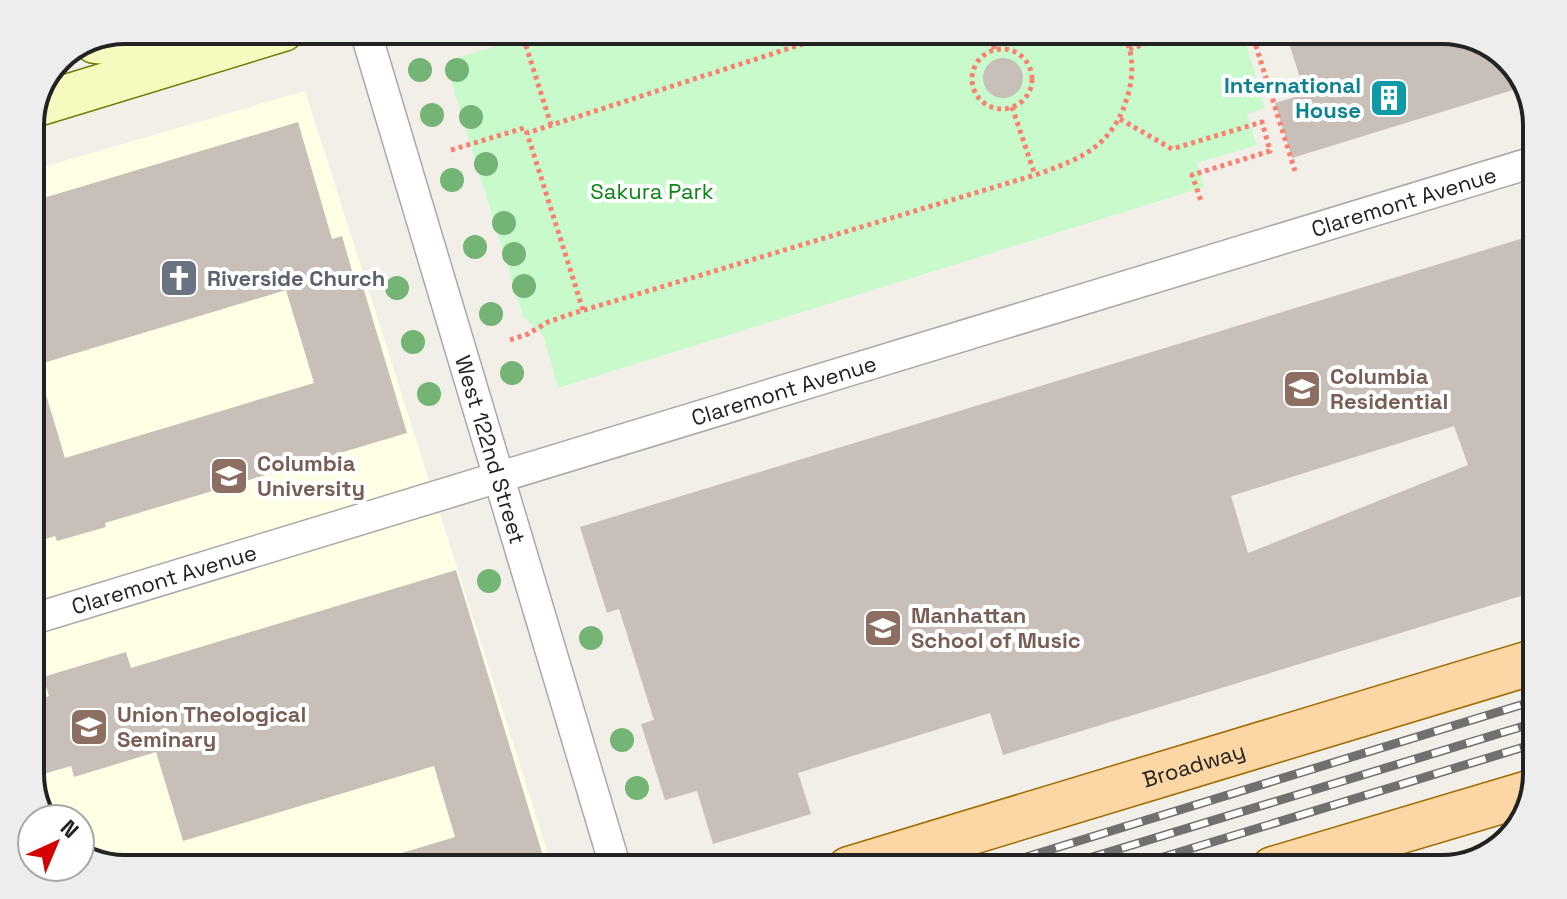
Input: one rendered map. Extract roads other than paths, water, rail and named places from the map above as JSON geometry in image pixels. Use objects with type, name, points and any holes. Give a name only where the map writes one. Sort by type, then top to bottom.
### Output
[{"type":"main road","points":[[48,102],[234,44]]},
{"type":"main road","points":[[120,45],[203,53]]},
{"type":"main road","name":"Broadway","points":[[895,855],[1523,665]]},
{"type":"main road","points":[[1320,855],[1520,796]]},
{"type":"street","name":"West 122nd Street","points":[[369,44],[612,855]]},
{"type":"street","name":"Claremont Avenue","points":[[44,616],[1523,165]]},
{"type":"railway","points":[[1033,855],[1523,704]]},
{"type":"railway","points":[[1099,855],[1523,726]]},
{"type":"railway","points":[[1170,855],[1523,747]]},
{"type":"place","name":"International House","points":[[1389,98]]},
{"type":"place","name":"Riverside Church","points":[[179,278]]},
{"type":"place","name":"Columbia Residential","points":[[1302,389]]},
{"type":"place","name":"Columbia University","points":[[229,476]]},
{"type":"place","name":"Manhattan School of Music","points":[[883,628]]},
{"type":"place","name":"Union Theological Seminary","points":[[89,727]]},
{"type":"park label","name":"Sakura Park","points":[[652,191]]}]
